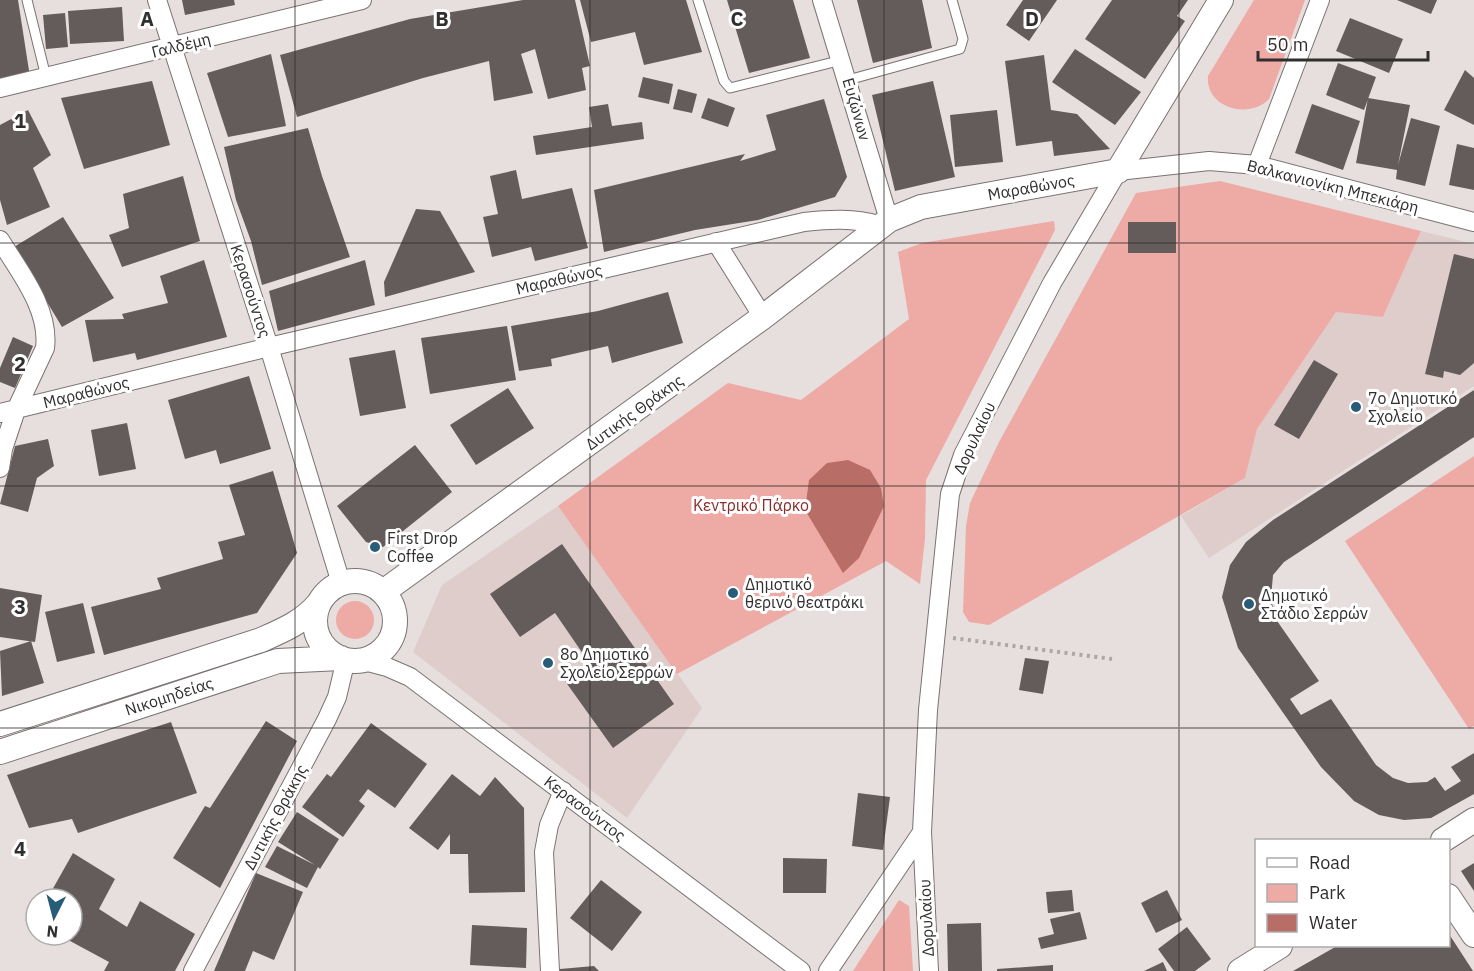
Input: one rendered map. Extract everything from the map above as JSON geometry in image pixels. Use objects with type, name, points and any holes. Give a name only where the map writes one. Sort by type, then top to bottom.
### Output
[{"type":"street","name":"Κερασούντος","points":[[157,0],[341,583]]},
{"type":"street","name":"Γαλδέμη","points":[[0,88],[362,0]]},
{"type":"street","name":"Ευζώνων","points":[[822,0],[848,80],[884,222]]},
{"type":"street","name":"Δορυλαίου","points":[[929,971],[922,832],[934,635],[950,494],[963,455],[1052,283],[1221,0]]},
{"type":"street","points":[[1257,165],[1320,0]]},
{"type":"street","name":"Βαλκανιονίκη Μπεκιάρη","points":[[1118,171],[1209,161],[1257,165],[1474,222]]},
{"type":"street","name":"Μαραθώνος","points":[[8,411],[268,346],[804,222],[834,218],[884,222],[921,207],[1118,171]]},
{"type":"street","name":"Δυτικής Θράκης","points":[[383,592],[763,317],[884,222]]},
{"type":"street","points":[[0,240],[27,286],[46,329],[45,348],[8,411],[0,468]]},
{"type":"street","points":[[716,242],[763,317]]},
{"type":"street","points":[[359,581],[383,592],[395,612],[394,632],[384,648],[376,655],[349,659],[322,643],[315,623],[319,603],[331,589],[341,583],[359,581]]},
{"type":"street","name":"Νικομηδείας","points":[[0,724],[261,640],[301,620],[319,603]]},
{"type":"street","name":"Κερασούντος","points":[[349,659],[387,667],[410,677],[801,971]]},
{"type":"street","name":"Δυτικής Θράκης","points":[[193,971],[327,719],[337,697],[349,659]]},
{"type":"street","name":"Νικομηδείας","points":[[2,744],[278,661],[349,659]]},
{"type":"street","points":[[550,971],[544,852],[549,825],[562,791]]},
{"type":"street","points":[[1445,839],[1474,820]]},
{"type":"street","points":[[828,971],[922,832]]},
{"type":"street","points":[[1450,898],[1474,935]]},
{"type":"street","points":[[1240,971],[1277,947]]},
{"type":"lane","points":[[27,0],[46,77]]},
{"type":"lane","points":[[698,0],[724,81],[730,88],[842,60]]},
{"type":"lane","points":[[848,80],[960,49],[963,39],[952,0]]},
{"type":"path","points":[[934,635],[1112,659]]},
{"type":"shaded area","name":"7ο Δημοτικό Σχολείο","points":[[1421,231],[1474,244],[1474,386],[1209,558],[1181,516],[1245,478],[1257,429],[1336,312],[1383,317]]},
{"type":"shaded area","name":"8ο Δημοτικό Σχολείο Σερρών","points":[[558,506],[702,708],[627,818],[413,652],[442,585]]},
{"type":"green space","points":[[1254,0],[1305,0],[1269,99],[1251,109],[1240,109],[1221,103],[1213,96],[1208,76]]},
{"type":"green space","points":[[1220,181],[1421,231],[1383,317],[1336,312],[1257,429],[1245,478],[989,625],[969,622],[963,612],[966,526],[970,503],[999,442],[1136,193]]},
{"type":"green space","name":"Κεντρικό Πάρκο","points":[[1054,221],[1055,230],[926,480],[925,538],[920,584],[886,561],[677,674],[558,506],[728,383],[801,400],[909,319],[898,252],[922,243]]},
{"type":"green space","points":[[1474,456],[1474,726],[1469,729],[1345,541]]},
{"type":"green space","points":[[355,601],[362,602],[368,607],[373,613],[373,627],[368,633],[362,638],[355,639],[348,638],[342,633],[337,627],[336,620],[337,613],[342,607],[348,602]]},
{"type":"green space","points":[[899,900],[909,906],[913,971],[853,971]]},
{"type":"water","points":[[848,460],[870,470],[881,488],[884,506],[859,558],[843,573],[805,510],[809,480],[827,463]]},
{"type":"building","points":[[0,0],[18,0],[30,77],[0,81]]},
{"type":"building","points":[[182,0],[234,0],[235,5],[185,15]]},
{"type":"building","points":[[523,0],[575,0],[590,66],[582,68],[586,90],[548,99],[535,49],[521,54],[533,93],[494,101],[489,61],[423,78],[297,117],[280,55],[410,19]]},
{"type":"building","points":[[580,0],[686,0],[702,52],[644,65],[635,32],[591,42]]},
{"type":"building","points":[[727,0],[793,0],[810,58],[749,73]]},
{"type":"building","points":[[857,0],[922,0],[932,48],[873,63]]},
{"type":"building","points":[[1023,0],[1057,0],[1029,41],[1006,25]]},
{"type":"building","points":[[1112,0],[1188,0],[1177,16],[1185,21],[1145,79],[1085,39]]},
{"type":"building","points":[[1397,0],[1437,0],[1431,14]]},
{"type":"building","points":[[122,7],[124,41],[70,44],[68,11]]},
{"type":"building","points":[[65,13],[68,47],[46,49],[43,15]]},
{"type":"building","points":[[1350,18],[1403,39],[1389,73],[1336,51]]},
{"type":"building","points":[[1075,49],[1141,92],[1115,125],[1052,82]]},
{"type":"building","points":[[271,54],[286,126],[228,137],[207,73]]},
{"type":"building","points":[[1044,55],[1051,110],[1077,114],[1110,149],[1054,156],[1052,141],[1016,146],[1005,61]]},
{"type":"building","points":[[1338,63],[1376,77],[1364,110],[1326,95]]},
{"type":"building","points":[[1465,70],[1474,78],[1474,125],[1444,110]]},
{"type":"building","points":[[643,77],[673,84],[669,104],[638,97]]},
{"type":"building","points":[[152,81],[170,145],[84,169],[61,98]]},
{"type":"building","points":[[933,81],[955,177],[895,191],[872,95]]},
{"type":"building","points":[[678,89],[697,94],[692,113],[673,109]]},
{"type":"building","points":[[708,98],[735,108],[728,127],[701,118]]},
{"type":"building","points":[[1368,98],[1410,105],[1398,165],[1411,118],[1440,126],[1425,186],[1396,179],[1397,170],[1356,163]]},
{"type":"building","points":[[824,99],[847,177],[835,197],[758,220],[695,230],[604,252],[594,190],[745,154],[740,161],[776,150],[766,115]]},
{"type":"building","points":[[608,104],[612,126],[642,122],[644,139],[536,155],[533,136],[592,127],[589,107]]},
{"type":"building","points":[[1312,104],[1360,121],[1343,170],[1295,153]]},
{"type":"building","points":[[28,110],[51,155],[33,168],[50,207],[7,225],[0,200],[0,125]]},
{"type":"building","points":[[997,110],[1003,162],[955,167],[950,115]]},
{"type":"building","points":[[308,128],[350,257],[262,285],[251,241],[236,200],[224,147]]},
{"type":"building","points":[[1457,144],[1474,148],[1474,190],[1449,185]]},
{"type":"building","points":[[516,170],[522,199],[572,188],[588,248],[535,261],[531,247],[492,257],[483,217],[498,214],[490,176]]},
{"type":"building","points":[[183,176],[200,241],[122,267],[109,235],[129,228],[123,194]]},
{"type":"building","points":[[416,209],[440,211],[475,272],[385,297],[384,282]]},
{"type":"building","points":[[63,217],[114,298],[62,327],[14,247]]},
{"type":"building","points":[[1128,222],[1176,222],[1176,253],[1128,253]]},
{"type":"building","points":[[1454,254],[1474,259],[1474,363],[1460,375],[1444,371],[1443,378],[1425,374]]},
{"type":"building","points":[[204,260],[227,337],[137,360],[135,353],[93,362],[85,320],[124,319],[122,314],[168,303],[160,276]]},
{"type":"building","points":[[365,260],[375,305],[278,331],[269,291]]},
{"type":"building","points":[[668,292],[683,343],[612,363],[608,346],[551,359],[552,366],[519,371],[511,326],[598,311]]},
{"type":"building","points":[[507,326],[516,380],[430,394],[421,338]]},
{"type":"building","points":[[13,337],[33,346],[15,388],[0,382],[0,368]]},
{"type":"building","points":[[395,350],[406,408],[360,416],[349,358]]},
{"type":"building","points":[[1314,360],[1338,374],[1299,439],[1274,425]]},
{"type":"building","points":[[249,376],[271,449],[220,464],[216,450],[185,459],[168,400]]},
{"type":"building","points":[[508,388],[534,428],[476,465],[450,425]]},
{"type":"building","name":"Δημοτικό Στάδιο Σερρών","points":[[1474,390],[1474,437],[1284,562],[1273,575],[1271,598],[1275,618],[1319,681],[1290,699],[1301,715],[1331,699],[1376,765],[1393,778],[1408,783],[1427,782],[1435,777],[1445,791],[1461,781],[1451,767],[1474,753],[1474,794],[1431,818],[1404,820],[1379,815],[1354,801],[1321,767],[1238,648],[1222,597],[1230,565],[1246,542],[1273,520]]},
{"type":"building","points":[[127,423],[136,469],[99,476],[91,430]]},
{"type":"building","points":[[48,439],[54,466],[37,478],[28,512],[0,504],[15,446]]},
{"type":"building","points":[[415,445],[452,492],[383,547],[366,542],[337,506]]},
{"type":"building","points":[[273,471],[297,553],[257,613],[104,655],[91,607],[161,589],[157,578],[223,559],[218,542],[245,535],[229,485]]},
{"type":"building","points":[[562,544],[674,704],[613,748],[565,681],[590,664],[555,613],[520,637],[490,594]]},
{"type":"building","points":[[0,588],[42,595],[35,642],[0,637]]},
{"type":"building","points":[[83,603],[95,653],[57,662],[45,612]]},
{"type":"building","points":[[31,641],[44,683],[2,696],[0,651]]},
{"type":"building","points":[[1025,658],[1049,661],[1043,694],[1019,690]]},
{"type":"building","points":[[266,721],[297,741],[220,888],[173,858],[205,806],[210,808]]},
{"type":"building","points":[[171,722],[197,793],[78,833],[72,819],[29,828],[7,775]]},
{"type":"building","points":[[371,723],[427,764],[395,808],[368,789],[359,801],[365,806],[343,837],[302,807],[327,774],[331,777]]},
{"type":"building","points":[[452,774],[480,796],[495,777],[524,808],[525,892],[469,893],[468,854],[450,854],[450,834],[438,850],[409,828]]},
{"type":"building","points":[[858,793],[890,797],[883,850],[852,846]]},
{"type":"building","points":[[297,812],[339,839],[320,869],[318,867],[307,888],[265,867],[277,846],[315,865],[278,842]]},
{"type":"building","points":[[73,853],[115,879],[99,909],[127,927],[140,901],[195,934],[175,971],[104,971],[109,962],[81,947],[84,947],[84,887],[54,887]]},
{"type":"building","points":[[783,858],[827,859],[826,893],[783,893]]},
{"type":"building","points":[[1474,863],[1474,891],[1461,871]]},
{"type":"building","points":[[256,873],[303,892],[274,960],[253,951],[245,971],[214,971]]},
{"type":"building","points":[[601,880],[642,912],[612,951],[570,918]]},
{"type":"building","points":[[1072,890],[1074,911],[1048,913],[1046,892]]},
{"type":"building","points":[[1167,890],[1182,920],[1156,933],[1141,903]]},
{"type":"building","points":[[1080,912],[1087,939],[1041,949],[1038,938],[1054,934],[1050,919]]},
{"type":"building","points":[[981,923],[982,971],[948,971],[947,924]]},
{"type":"building","points":[[472,925],[527,928],[526,968],[470,965]]},
{"type":"building","points":[[1187,927],[1211,959],[1195,971],[1174,971],[1158,949]]},
{"type":"building","points":[[1450,936],[1473,971],[1293,971],[1335,947],[1450,947]]},
{"type":"building","points":[[1163,962],[1167,971],[1144,971]]},
{"type":"building","points":[[1053,965],[1053,971],[997,971],[997,969]]},
{"type":"building","points":[[594,966],[599,971],[560,971],[560,969]]},
{"type":"place","name":"7ο Δημοτικό Σχολείο","points":[[1356,407]]},
{"type":"place","name":"First Drop Coffee","points":[[375,547]]},
{"type":"place","name":"Δημοτικό θερινό θεατράκι","points":[[733,593]]},
{"type":"place","name":"Δημοτικό Στάδιο Σερρών","points":[[1249,604]]},
{"type":"place","name":"8ο Δημοτικό Σχολείο Σερρών","points":[[548,663]]}]
